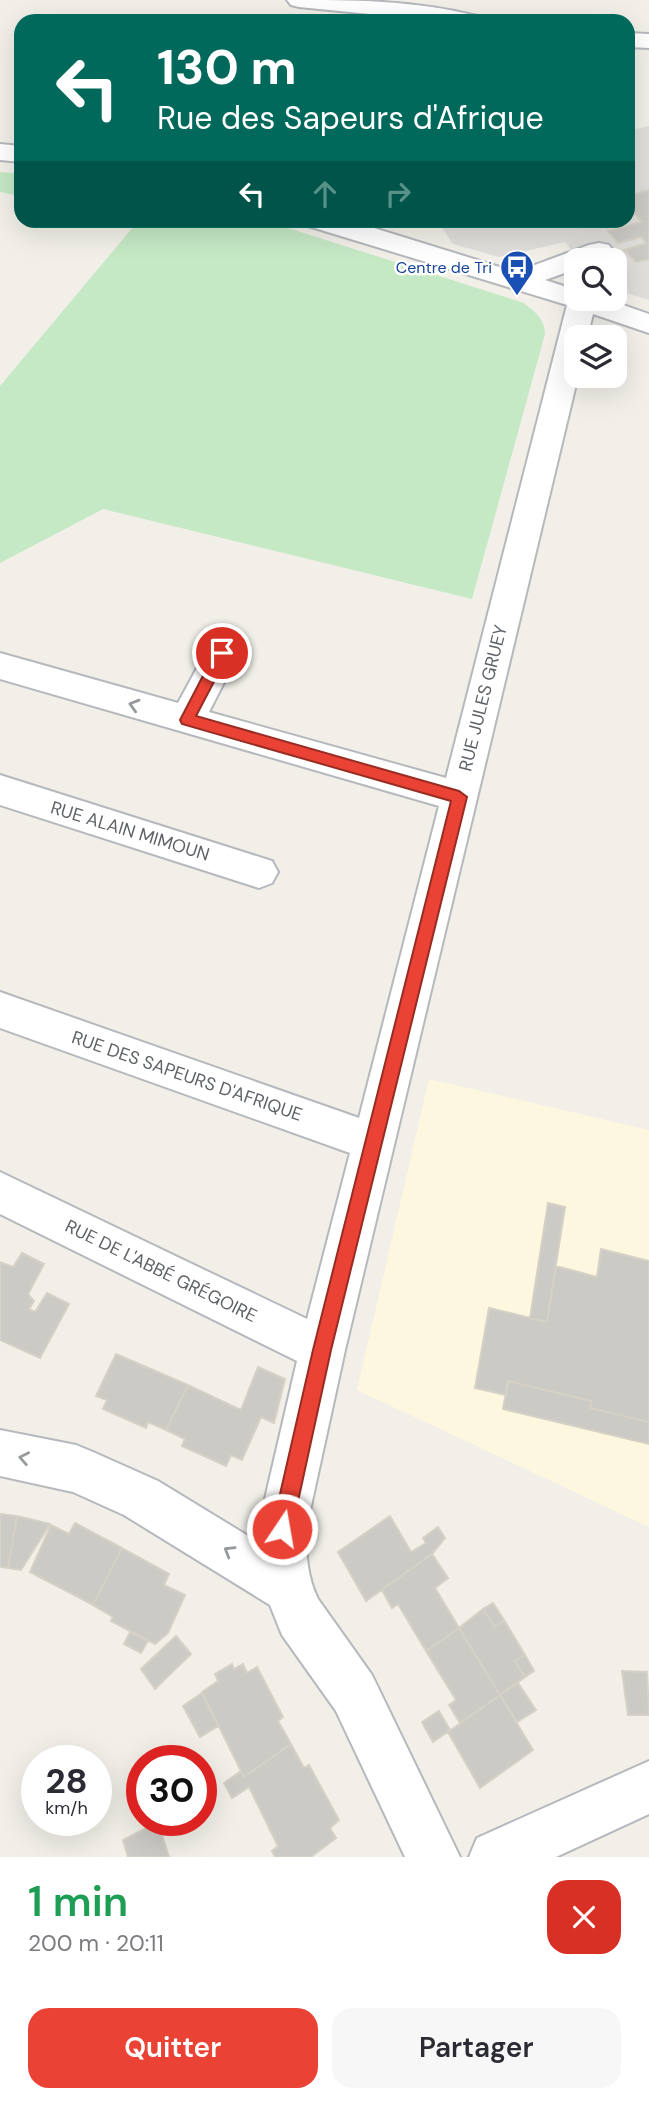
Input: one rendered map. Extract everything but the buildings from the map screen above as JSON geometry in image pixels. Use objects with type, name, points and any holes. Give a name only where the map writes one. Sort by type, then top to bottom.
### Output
[{"type":"street","points":[[299,0],[441,14]]},
{"type":"street","points":[[345,228],[564,296]]},
{"type":"street","points":[[420,228],[433,233],[446,258]]},
{"type":"street","points":[[517,281],[564,264]]},
{"type":"street","name":"RUE JULES GRUEY","points":[[433,1857],[354,1693],[300,1617],[287,1588],[282,1558],[282,1529],[322,1350],[375,1143],[575,311]]},
{"type":"street","points":[[611,311],[649,324]]},
{"type":"street","points":[[187,720],[222,653]]},
{"type":"street","points":[[0,666],[459,797]]},
{"type":"street","name":"RUE ALAIN MIMOUN","points":[[0,790],[259,872]]},
{"type":"street","name":"RUE DES SAPEURS D'AFRIQUE","points":[[0,1010],[375,1143]]},
{"type":"street","name":"RUE DE L'ABBÉ GRÉGOIRE","points":[[0,1192],[322,1350]]},
{"type":"street","points":[[0,1454],[76,1469],[141,1498],[287,1588]]},
{"type":"street","points":[[496,1857],[649,1787]]},
{"type":"shaded area","points":[[649,126],[649,300],[627,293],[627,248],[570,248],[565,242],[499,257],[453,244],[442,228],[635,228],[635,129]]},
{"type":"shaded area","points":[[429,1079],[649,1130],[649,1527],[357,1390]]},
{"type":"green space","points":[[0,172],[14,173],[14,195],[0,192]]},
{"type":"green space","points":[[132,228],[288,228],[524,303],[539,316],[545,334],[472,599],[103,509],[0,563],[0,386]]},
{"type":"place","name":"Centre de Tri","points":[[517,297]]},
{"type":"route","points":[[222,653],[187,720],[459,797],[322,1350],[282,1529]]}]
